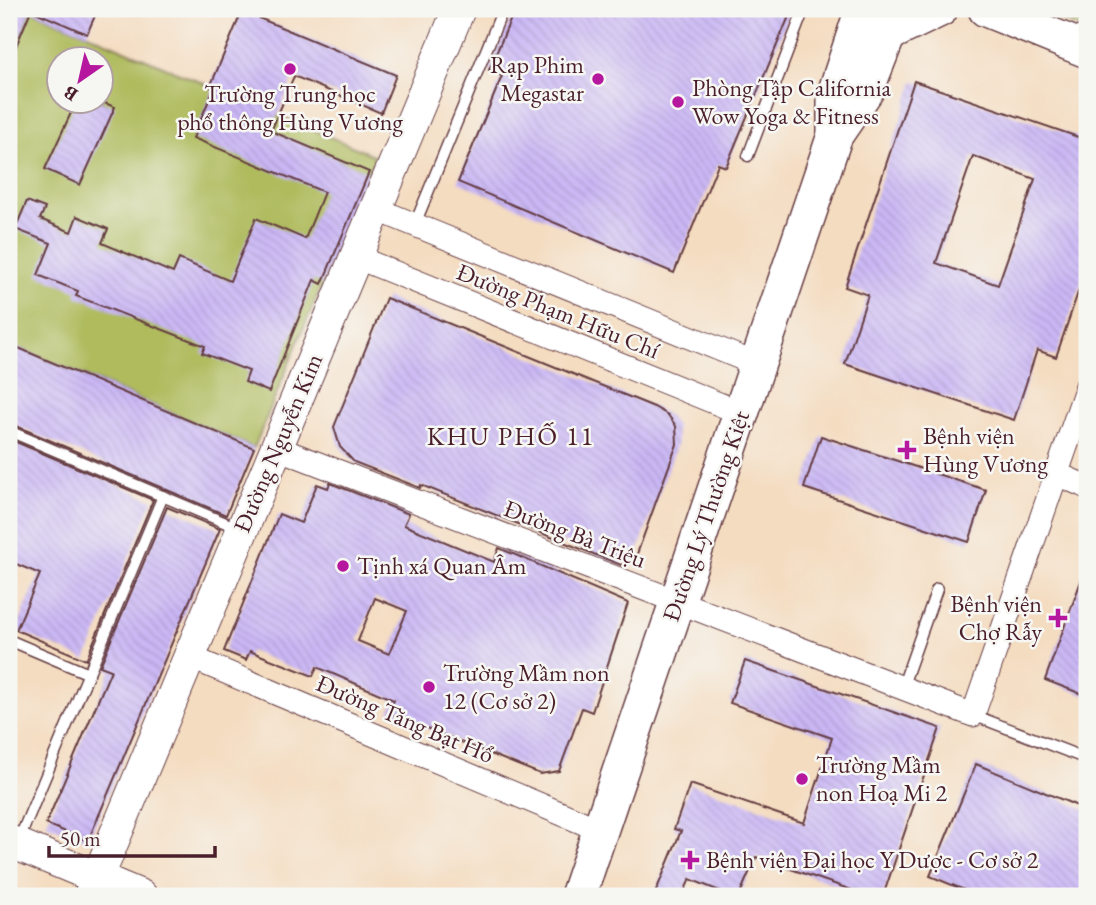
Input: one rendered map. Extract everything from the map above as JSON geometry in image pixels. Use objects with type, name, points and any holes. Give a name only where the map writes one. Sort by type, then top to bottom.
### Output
[{"type":"main road","name":"Đường Lý Thường Kiệt","points":[[835,135],[835,94],[863,9]]},
{"type":"main road","points":[[893,21],[940,9]]},
{"type":"main road","points":[[986,9],[1087,50]]},
{"type":"main road","name":"Đường Lý Thường Kiệt","points":[[578,896],[835,135],[866,90],[893,21]]},
{"type":"street","name":"Đường Nguyễn Kim","points":[[94,887],[459,9]]},
{"type":"street","name":"Đường Phạm Hữu Chí","points":[[376,209],[758,365]]},
{"type":"street","name":"Đường Phạm Hữu Chí","points":[[356,257],[741,413]]},
{"type":"street","points":[[973,715],[1087,386]]},
{"type":"street","name":"Đường Bà Triệu","points":[[277,448],[973,715]]},
{"type":"street","points":[[1057,474],[1087,487]]},
{"type":"street","name":"Đường Tăng Bạt Hổ","points":[[190,657],[600,830]]},
{"type":"street","points":[[13,843],[94,887],[141,896]]},
{"type":"lane","points":[[415,224],[503,9]]},
{"type":"lane","points":[[748,156],[804,9]]},
{"type":"lane","points":[[9,431],[242,530]]},
{"type":"lane","points":[[13,843],[89,674],[163,496]]},
{"type":"lane","points":[[902,688],[937,589]]},
{"type":"lane","points":[[9,640],[89,674]]},
{"type":"lane","points":[[973,715],[1087,759]]},
{"type":"green space","points":[[1034,9],[1087,9],[1087,31]]},
{"type":"green space","points":[[31,10],[116,46],[46,46],[46,116],[116,116],[116,46],[375,156],[254,448],[9,344],[9,63]]},
{"type":"building","points":[[9,9],[98,9],[87,34],[31,10],[9,63]]},
{"type":"building","points":[[515,9],[792,9],[726,167],[718,164],[674,273],[458,182],[502,76],[489,70]]},
{"type":"building","points":[[242,11],[396,75],[381,113],[294,76],[271,131],[369,172],[322,284],[314,280],[269,392],[245,382],[249,371],[202,353],[205,346],[76,296],[78,291],[38,275],[51,243],[15,229],[27,201],[45,208],[40,219],[71,232],[77,216],[108,229],[102,243],[173,273],[179,259],[230,281],[256,218],[305,239],[324,192],[193,138],[214,88],[210,87]]},
{"type":"building","points":[[914,81],[1087,140],[1087,266],[1056,357],[1037,350],[1014,420],[845,364],[868,295],[845,287]],"holes":[[[973,156],[1035,179],[998,285],[936,263]]]},
{"type":"building","points":[[70,116],[111,116],[80,185],[45,169]]},
{"type":"building","points":[[386,298],[668,415],[676,426],[677,444],[633,559],[621,565],[421,485],[420,488],[354,462],[340,447],[334,427]]},
{"type":"building","points":[[9,344],[254,448],[226,515],[9,423]]},
{"type":"building","points":[[821,436],[986,490],[969,542],[804,488]]},
{"type":"building","points":[[9,439],[153,500],[86,660],[16,630],[40,574],[9,561]]},
{"type":"building","points":[[330,483],[409,514],[404,525],[494,562],[499,548],[628,603],[592,712],[582,708],[559,771],[540,774],[389,713],[394,700],[317,667],[313,676],[250,651],[246,660],[224,651],[279,514],[301,523],[317,484],[328,488]],"holes":[[[375,598],[407,611],[389,654],[358,641]]]},
{"type":"building","points":[[167,507],[220,529],[88,841],[46,824],[111,670],[100,666]]},
{"type":"building","points":[[1085,570],[1087,647],[1082,661],[1087,663],[1087,696],[1045,680]]},
{"type":"building","points":[[745,661],[940,728],[883,896],[869,896],[756,857],[739,896],[732,896],[690,879],[682,896],[654,896],[681,831],[674,829],[690,784],[804,823],[832,738],[730,703]]},
{"type":"building","points":[[976,764],[1087,810],[1087,896],[979,896],[930,876]]},
{"type":"place","name":"Trường Trung học phổ thông Hùng Vương","points":[[290,69]]},
{"type":"place","name":"Rạp Phim Megastar","points":[[598,79]]},
{"type":"place","name":"Phòng Tập California Wow Yoga & Fitness","points":[[678,102]]},
{"type":"place","name":"Bệnh viện Hùng Vương","points":[[907,450]]},
{"type":"place","name":"Tịnh xá Quan Âm","points":[[343,566]]},
{"type":"place","name":"Bệnh viện Chợ Rẫy","points":[[1058,618]]},
{"type":"place","name":"Trường Mầm non 12 (Cơ sở 2)","points":[[429,687]]},
{"type":"place","name":"Trường Mầm non Hoạ Mi 2","points":[[802,779]]},
{"type":"place","name":"Bệnh viện Đại học Y Dược - Cơ sở 2","points":[[690,860]]},
{"type":"district","name":"KHU PHỐ 11","points":[[511,436]]}]
